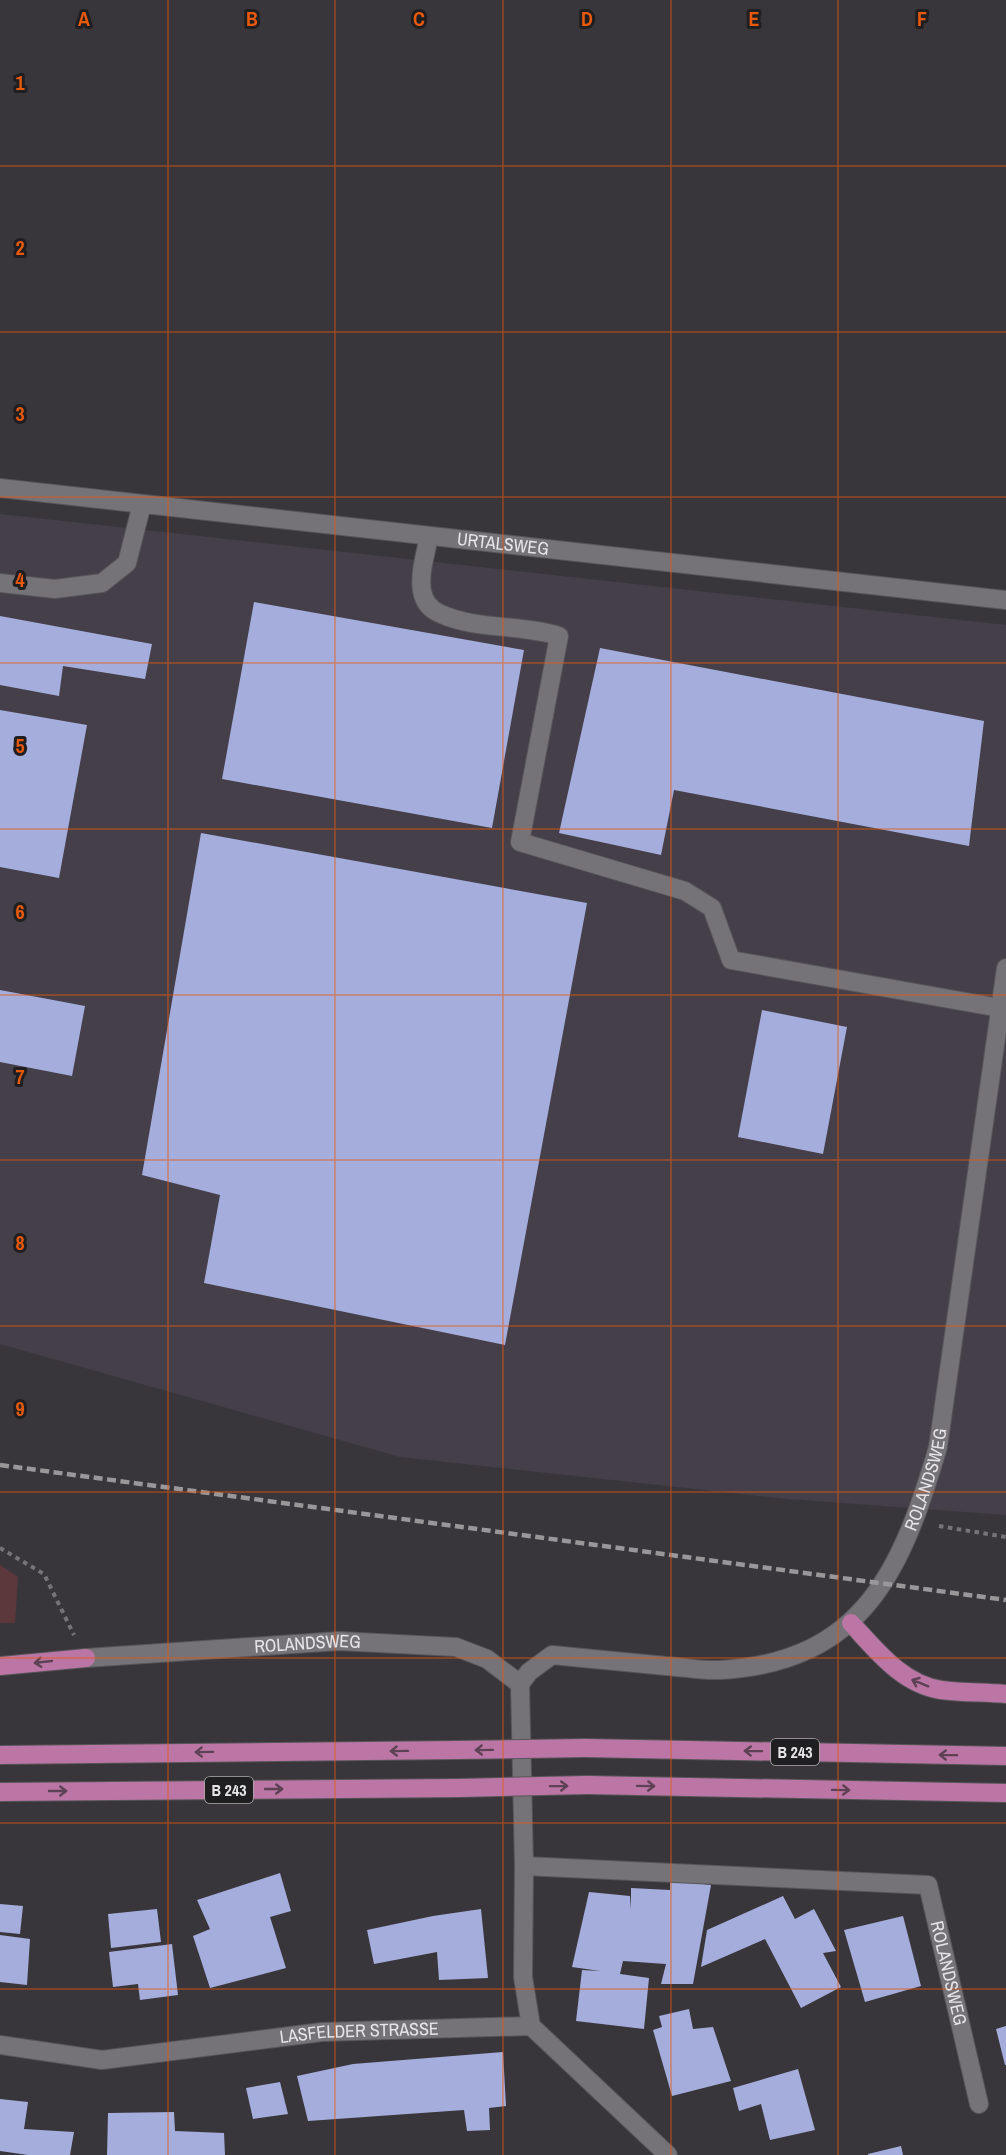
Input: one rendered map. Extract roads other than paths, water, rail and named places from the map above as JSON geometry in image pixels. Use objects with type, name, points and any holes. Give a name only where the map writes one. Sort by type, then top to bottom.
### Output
[{"type":"highway","points":[[851,1623],[885,1660],[914,1682],[941,1690],[1006,1694]]},
{"type":"highway","points":[[0,1666],[86,1658]]},
{"type":"highway","name":"B 243","points":[[0,1755],[585,1748],[1006,1756]]},
{"type":"highway","name":"B 243","points":[[0,1791],[587,1785],[1006,1793]]},
{"type":"street","name":"URTALSWEG","points":[[0,488],[1006,600]]},
{"type":"street","points":[[0,583],[54,589],[102,583],[127,563],[142,504]]},
{"type":"street","points":[[429,536],[422,572],[422,591],[427,605],[441,614],[460,619],[559,636],[520,842],[686,891],[712,908],[731,960],[1000,1008]]},
{"type":"street","name":"ROLANDSWEG","points":[[86,1658],[339,1641],[456,1647],[487,1659],[520,1684],[529,1672],[552,1655],[718,1671],[771,1664],[817,1647],[851,1623],[883,1584],[915,1523],[938,1447],[1006,968]]},
{"type":"street","points":[[520,1684],[524,1866],[523,1977],[531,2026],[668,2155]]},
{"type":"street","name":"ROLANDSWEG","points":[[524,1866],[928,1885],[980,2104]]},
{"type":"street","name":"LASFELDER STRASSE","points":[[0,2045],[102,2060],[322,2032],[531,2026]]},
{"type":"railway","points":[[0,1465],[1006,1600]]}]
